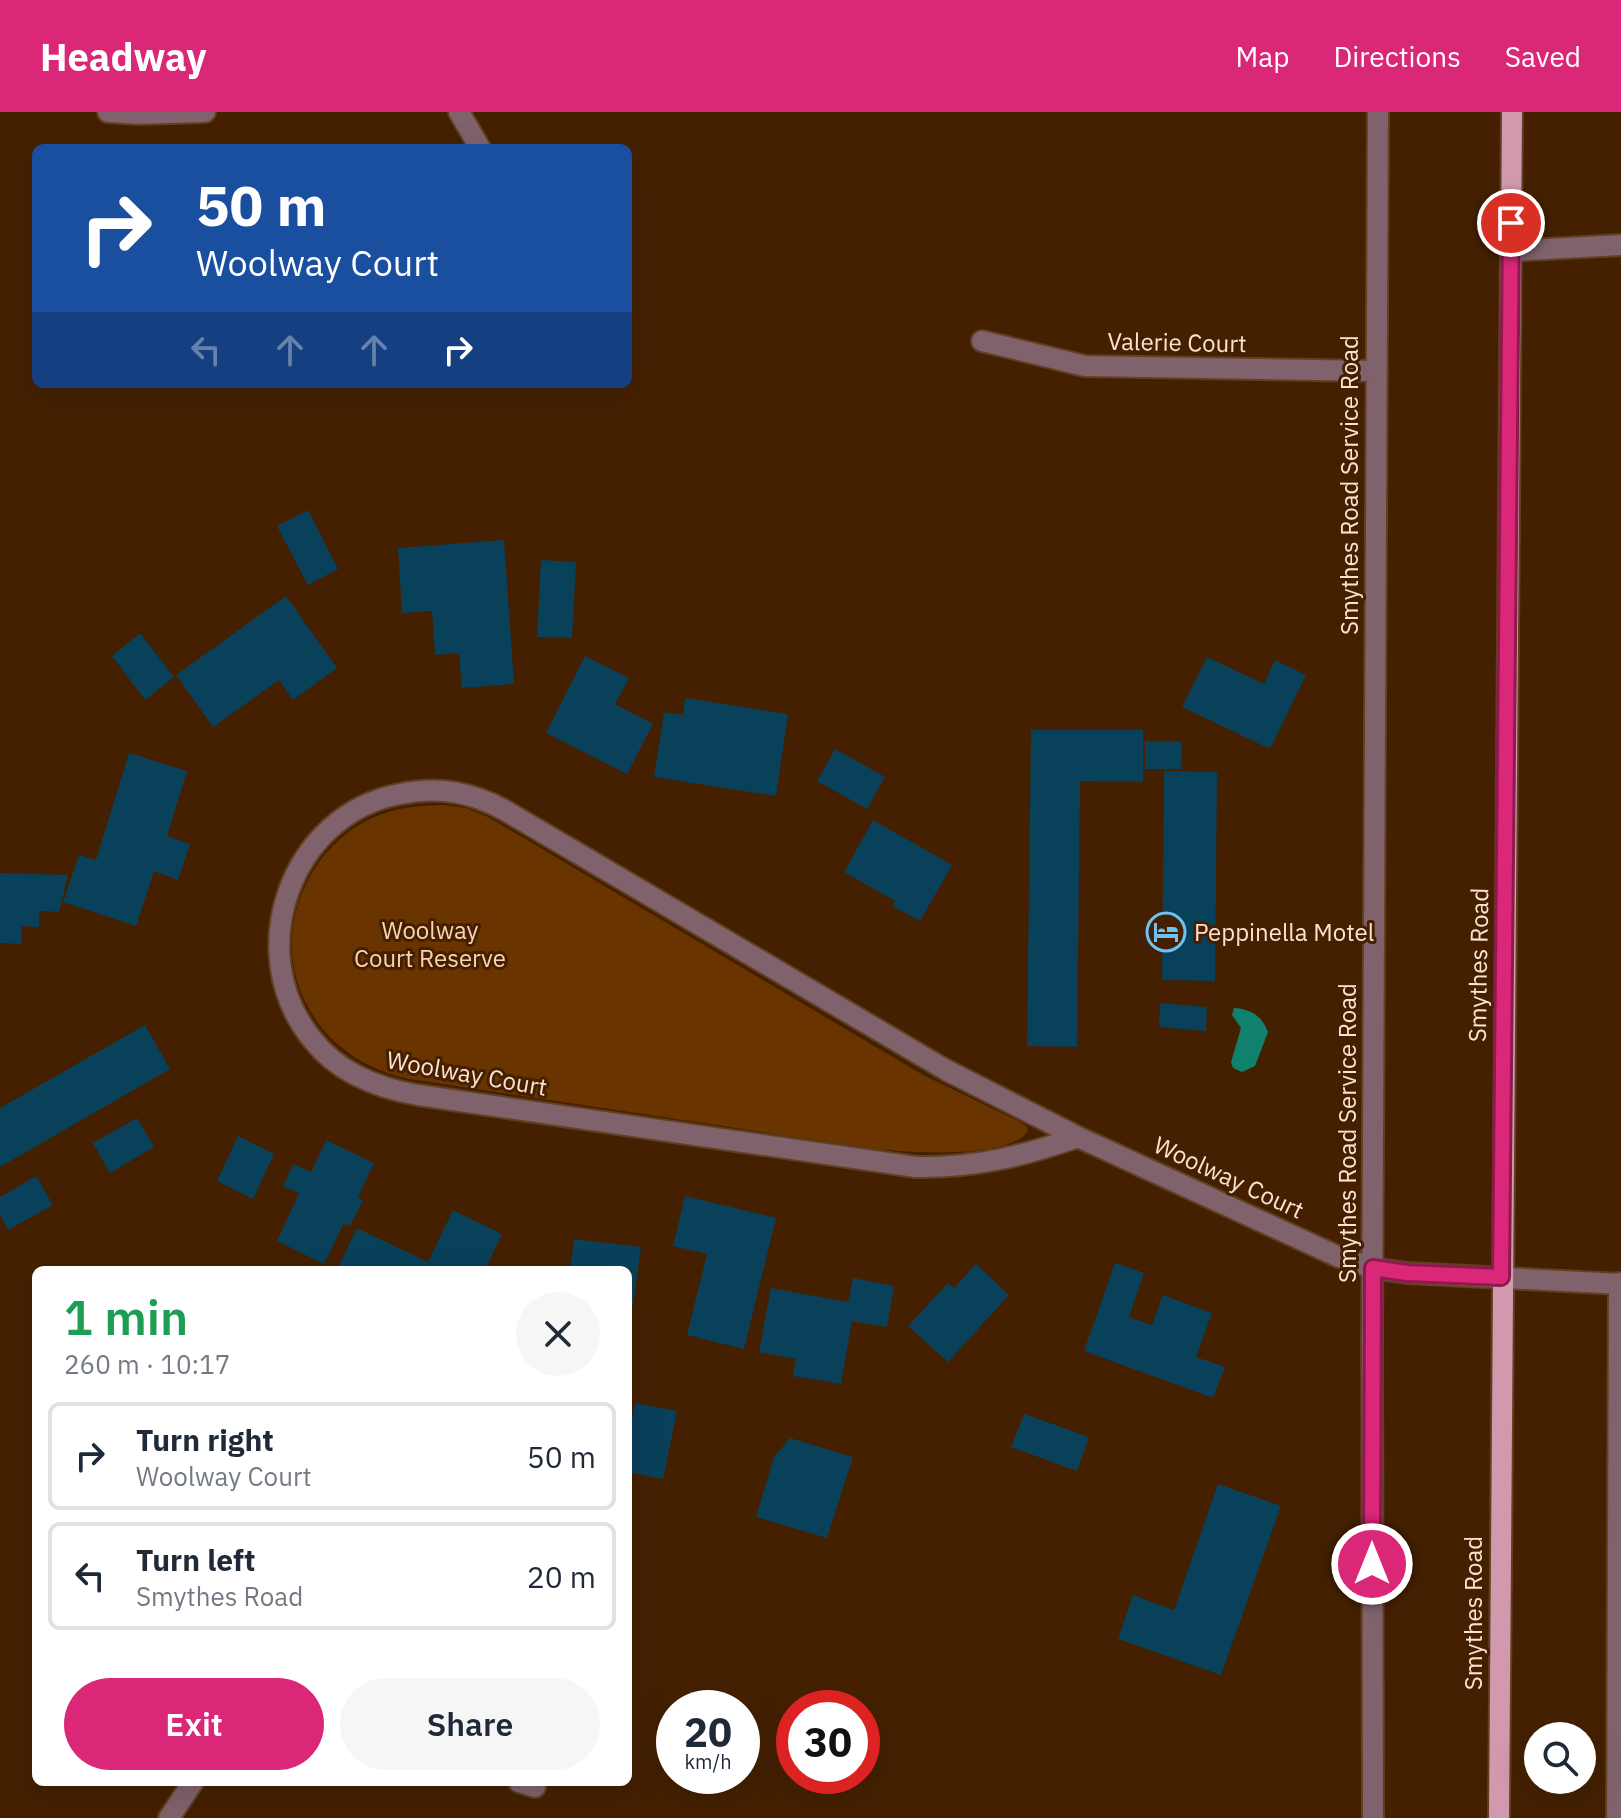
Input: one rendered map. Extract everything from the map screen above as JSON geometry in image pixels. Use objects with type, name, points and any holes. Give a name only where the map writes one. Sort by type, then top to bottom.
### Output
[{"type":"main road","name":"Smythes Road","points":[[1499,1818],[1512,112]]},
{"type":"street","points":[[108,112],[205,112]]},
{"type":"street","points":[[459,112],[478,144]]},
{"type":"street","name":"Smythes Road Service Road","points":[[1373,1818],[1378,112]]},
{"type":"street","points":[[1511,251],[1621,245]]},
{"type":"street","name":"Valerie Court","points":[[982,341],[1085,366],[1375,371]]},
{"type":"street","name":"Woolway Court","points":[[1078,1137],[990,1163],[916,1167],[433,1097],[380,1086],[328,1056],[313,1042],[294,1012],[279,961],[279,928],[285,898],[296,872],[312,848],[338,821],[355,809],[374,800],[407,792],[436,790],[474,796],[506,811],[922,1057],[1078,1137],[1339,1257],[1373,1268],[1407,1273],[1620,1284]]},
{"type":"street","points":[[1617,1818],[1620,1284]]},
{"type":"street","points":[[169,1818],[190,1786]]},
{"type":"green space","name":"Woolway Court Reserve","points":[[442,805],[466,808],[488,817],[923,1075],[1022,1123],[1027,1127],[1027,1132],[1016,1141],[979,1150],[932,1152],[875,1149],[410,1079],[374,1068],[344,1049],[320,1025],[303,996],[293,964],[293,930],[301,896],[319,862],[355,828],[389,812]]},
{"type":"water","points":[[1234,1008],[1255,1014],[1268,1032],[1255,1066],[1242,1072],[1233,1068],[1231,1062],[1241,1028],[1232,1015]]},
{"type":"building","points":[[308,510],[338,569],[308,585],[277,526]]},
{"type":"building","points":[[504,540],[514,684],[462,688],[459,653],[435,655],[432,611],[402,613],[398,548]]},
{"type":"building","points":[[541,560],[576,562],[572,638],[537,637]]},
{"type":"building","points":[[286,596],[337,668],[293,700],[279,680],[213,727],[176,675]]},
{"type":"building","points":[[140,633],[174,677],[145,700],[112,656]]},
{"type":"building","points":[[585,656],[629,678],[615,704],[653,724],[627,774],[546,733]]},
{"type":"building","points":[[1207,657],[1264,684],[1275,660],[1306,675],[1270,749],[1182,707]]},
{"type":"building","points":[[685,698],[788,714],[776,796],[654,777],[664,712],[683,715]]},
{"type":"building","points":[[1031,730],[1143,730],[1143,782],[1080,781],[1077,1047],[1027,1046]]},
{"type":"building","points":[[1145,741],[1182,742],[1181,769],[1145,769]]},
{"type":"building","points":[[835,749],[885,777],[867,809],[817,781]]},
{"type":"building","points":[[129,753],[187,771],[167,836],[190,844],[178,880],[154,871],[136,926],[63,902],[79,855],[96,860]]},
{"type":"building","points":[[1164,771],[1217,772],[1215,981],[1162,980]]},
{"type":"building","points":[[873,820],[952,865],[920,921],[892,906],[895,901],[844,872]]},
{"type":"building","points":[[0,873],[68,875],[59,912],[39,911],[39,927],[22,926],[21,944],[0,943]]},
{"type":"building","points":[[1160,1003],[1207,1007],[1206,1031],[1159,1027]]},
{"type":"building","points":[[145,1025],[170,1069],[0,1167],[0,1108]]},
{"type":"building","points":[[137,1118],[154,1147],[110,1173],[93,1143]]},
{"type":"building","points":[[238,1136],[274,1154],[253,1199],[217,1181]]},
{"type":"building","points":[[326,1140],[374,1163],[358,1197],[363,1200],[350,1226],[344,1223],[324,1264],[277,1241],[299,1193],[283,1186],[293,1164],[311,1172]]},
{"type":"building","points":[[36,1176],[53,1205],[8,1230],[0,1215],[0,1197]]},
{"type":"building","points":[[685,1196],[776,1218],[744,1349],[687,1335],[707,1254],[673,1246]]},
{"type":"building","points":[[453,1210],[502,1234],[487,1266],[339,1266],[357,1228],[428,1262]]},
{"type":"building","points":[[574,1239],[641,1247],[633,1306],[632,1266],[571,1266]]},
{"type":"building","points":[[1115,1263],[1144,1273],[1129,1317],[1152,1325],[1163,1295],[1212,1313],[1196,1357],[1225,1367],[1213,1398],[1084,1351]]},
{"type":"building","points":[[976,1264],[1009,1295],[948,1362],[908,1326],[948,1283],[954,1288]]},
{"type":"building","points":[[853,1278],[894,1286],[887,1327],[852,1321],[841,1384],[793,1376],[796,1359],[759,1352],[771,1288],[848,1302]]},
{"type":"building","points":[[635,1403],[677,1411],[663,1479],[632,1473]]},
{"type":"building","points":[[1024,1414],[1089,1437],[1077,1471],[1011,1447]]},
{"type":"building","points":[[790,1438],[853,1457],[827,1538],[756,1517],[774,1457]]},
{"type":"building","points":[[1218,1484],[1281,1506],[1221,1675],[1118,1639],[1133,1595],[1174,1610]]},
{"type":"place","name":"Peppinella Motel","points":[[1166,932]]},
{"type":"route","points":[[1372,1564],[1373,1268],[1407,1273],[1501,1277],[1511,223]]}]
